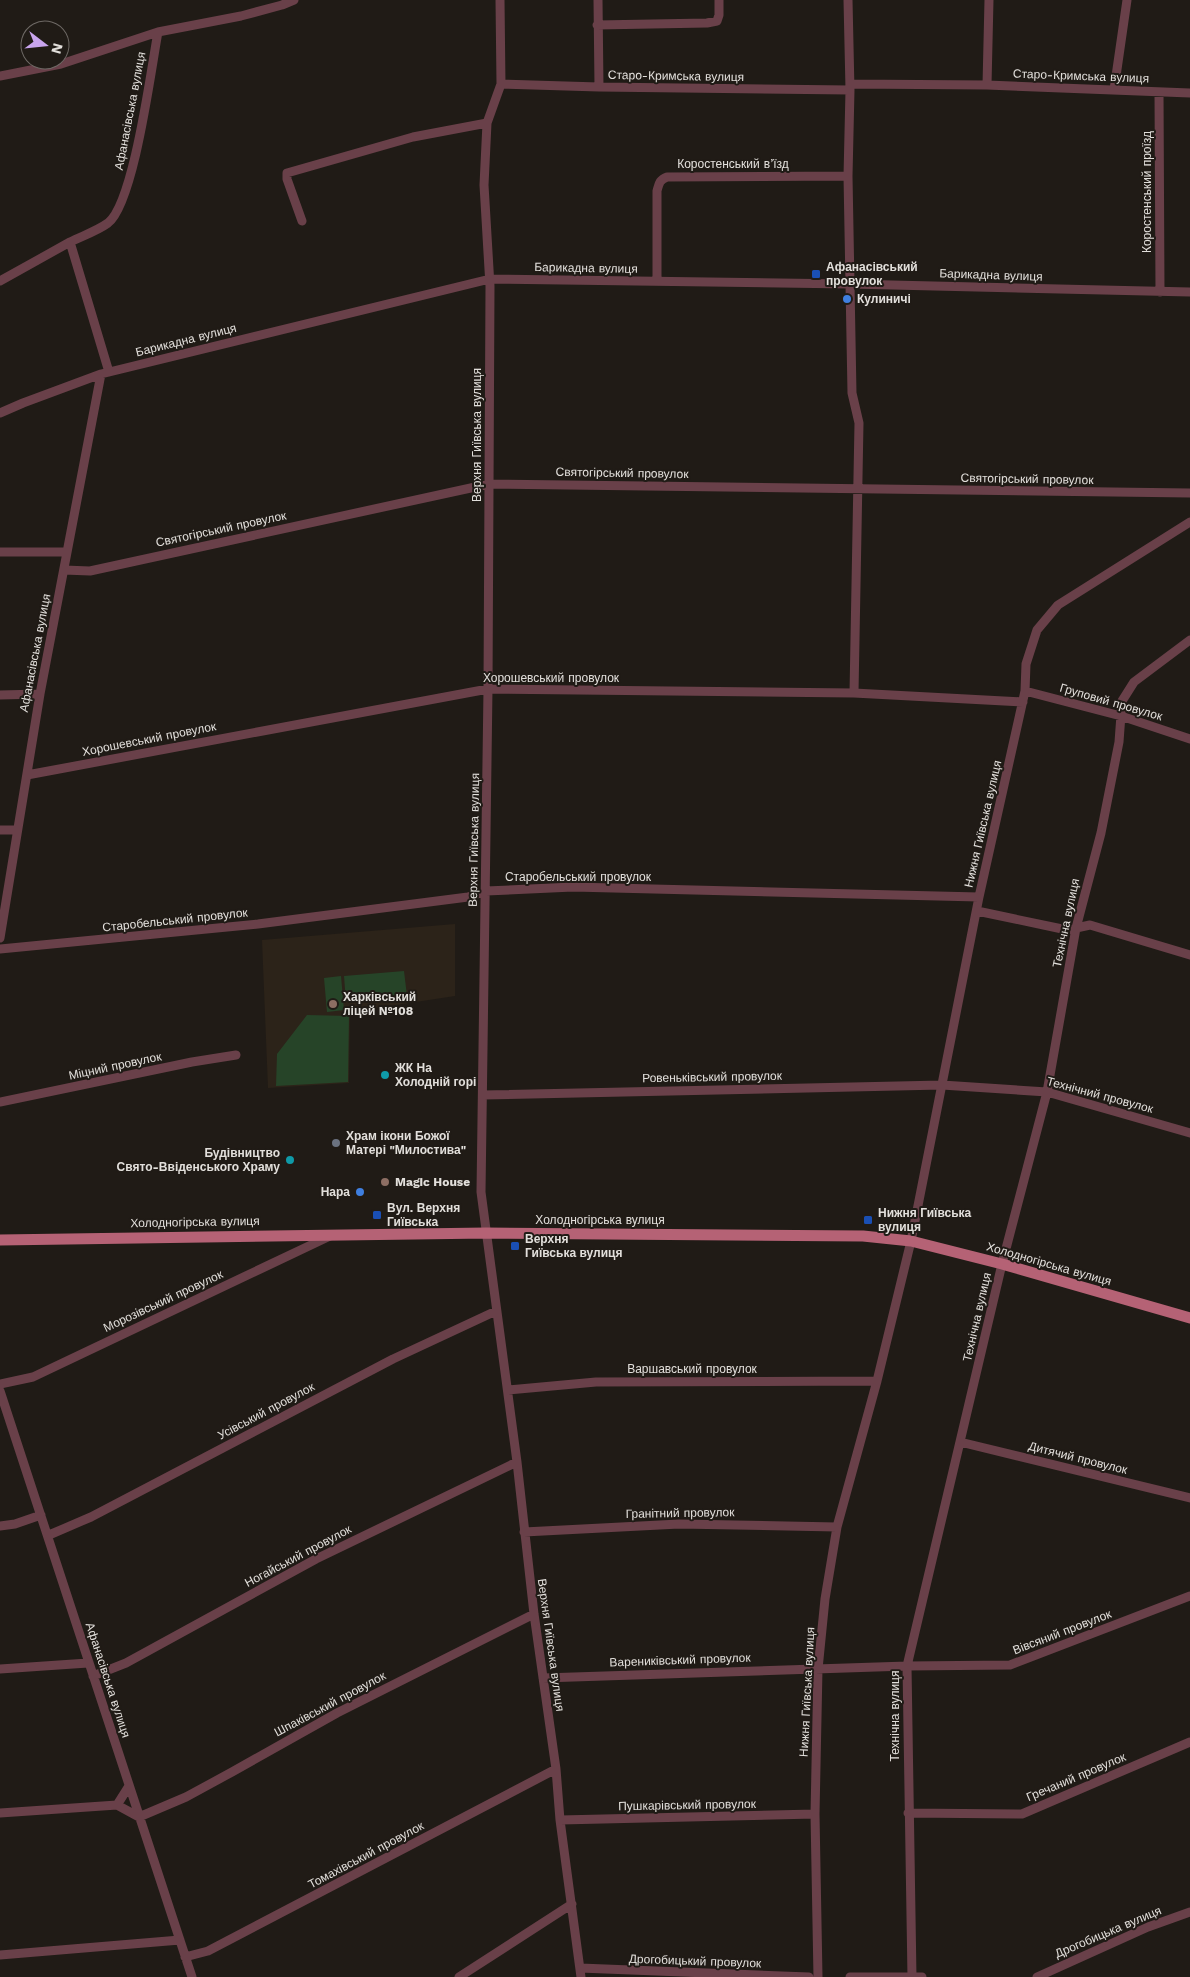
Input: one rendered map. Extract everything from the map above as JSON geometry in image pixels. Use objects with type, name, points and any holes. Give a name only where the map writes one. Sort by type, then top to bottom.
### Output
[{"type":"main road","name":"Холодногірська вулиця","points":[[0,1240],[486,1233],[863,1236],[911,1241],[1002,1264],[1190,1318]]},
{"type":"street","points":[[0,76],[61,64],[158,32],[241,16],[294,0]]},
{"type":"street","name":"Верхня Гиївська вулиця","points":[[500,0],[501,84],[487,123],[484,185],[490,279],[488,689],[481,1192],[518,1462],[524,1532],[556,1770],[560,1820],[580,1973]]},
{"type":"street","points":[[598,0],[599,87]]},
{"type":"street","points":[[597,25],[707,23],[717,21],[719,0]]},
{"type":"street","points":[[848,0],[850,87],[848,176],[852,393],[858,423],[854,693]]},
{"type":"street","points":[[987,85],[989,0]]},
{"type":"street","points":[[1114,90],[1127,0]]},
{"type":"street","name":"Афанасівська вулиця","points":[[0,938],[40,694],[66,552],[105,373],[70,242],[109,222],[121,204],[133,168],[158,32]]},
{"type":"street","name":"Старо-Кримська вулиця","points":[[501,84],[599,87],[987,85],[1190,93]]},
{"type":"street","name":"Коростенський проїзд","points":[[1159,92],[1160,292]]},
{"type":"street","points":[[302,221],[287,173],[413,137],[487,123]]},
{"type":"street","name":"Коростенський в’їзд","points":[[657,281],[658,191],[659,182],[662,179],[667,177],[848,176]]},
{"type":"street","points":[[0,281],[70,242]]},
{"type":"street","name":"Барикадна вулиця","points":[[0,413],[105,373],[490,279],[850,284],[1190,292]]},
{"type":"street","name":"Святогірський провулок","points":[[64,570],[90,571],[489,484],[1190,493]]},
{"type":"street","name":"Нижня Гиївська вулиця","points":[[818,1977],[815,1814],[818,1669],[825,1600],[837,1526],[877,1381],[911,1241],[979,897],[1025,691],[1026,664],[1037,630],[1058,605],[1190,522]]},
{"type":"street","points":[[0,552],[66,552]]},
{"type":"street","name":"Технічна вулиця","points":[[912,1976],[907,1666],[1002,1264],[1047,1092],[1076,928],[1101,833],[1119,742],[1122,701],[1134,682],[1190,640]]},
{"type":"street","name":"Хорошевський провулок","points":[[27,775],[488,689],[854,693],[1022,702]]},
{"type":"street","name":"Груповий провулок","points":[[1025,691],[1121,716],[1190,739]]},
{"type":"street","points":[[0,694],[40,694]]},
{"type":"street","points":[[0,830],[17,830]]},
{"type":"street","name":"Старобельський провулок","points":[[0,949],[258,924],[468,897],[486,891],[573,887],[979,897]]},
{"type":"street","points":[[977,911],[1067,930],[1090,925],[1190,955]]},
{"type":"street","name":"Міцний провулок","points":[[0,1102],[192,1062],[236,1056]]},
{"type":"street","name":"Ровеньківський провулок","points":[[483,1095],[942,1085]]},
{"type":"street","name":"Технічний провулок","points":[[942,1085],[1047,1092],[1190,1133]]},
{"type":"street","name":"Морозівський провулок","points":[[0,1384],[32,1377],[334,1234]]},
{"type":"street","name":"Усівський провулок","points":[[49,1535],[91,1517],[393,1359],[496,1311]]},
{"type":"street","name":"Варшавський провулок","points":[[508,1390],[606,1382],[877,1381]]},
{"type":"street","name":"Афанасівська вулиця","points":[[0,1391],[49,1535],[88,1663],[192,1977]]},
{"type":"street","name":"Дитячий провулок","points":[[960,1442],[1190,1498]]},
{"type":"street","name":"Ногайський провулок","points":[[93,1676],[126,1663],[316,1559],[518,1462]]},
{"type":"street","points":[[0,1526],[15,1524],[41,1516]]},
{"type":"street","name":"Гранітний провулок","points":[[524,1532],[679,1524],[837,1526]]},
{"type":"street","name":"Вівсяний провулок","points":[[818,1669],[1010,1665],[1190,1596]]},
{"type":"street","name":"Шпаківський провулок","points":[[139,1817],[201,1788],[336,1713],[534,1614]]},
{"type":"street","points":[[0,1669],[88,1663]]},
{"type":"street","name":"Варениківський провулок","points":[[543,1678],[678,1672],[818,1669]]},
{"type":"street","name":"Гречаний провулок","points":[[908,1813],[1022,1814],[1190,1742]]},
{"type":"street","name":"Томахівський провулок","points":[[185,1957],[208,1951],[556,1770]]},
{"type":"street","points":[[117,1805],[129,1786]]},
{"type":"street","points":[[0,1813],[117,1805],[139,1817]]},
{"type":"street","name":"Пушкарівський провулок","points":[[560,1820],[815,1814]]},
{"type":"street","points":[[459,1977],[572,1904]]},
{"type":"street","name":"Дрогобицька вулиця","points":[[1037,1977],[1148,1927],[1190,1912]]},
{"type":"street","points":[[0,1955],[180,1940]]},
{"type":"street","name":"Дрогобицький провулок","points":[[580,1973],[809,1977]]},
{"type":"street","points":[[850,1977],[922,1977]]},
{"type":"shaded area","name":"Харківський ліцей №108","points":[[455,924],[455,996],[350,1012],[349,1083],[268,1088],[262,940]]},
{"type":"green space","points":[[404,971],[407,996],[346,1002],[344,976]]},
{"type":"green space","points":[[341,976],[344,1010],[327,1012],[324,978]]},
{"type":"green space","points":[[307,1015],[349,1016],[348,1082],[276,1086],[277,1054]]},
{"type":"place","name":"Афанасівський провулок","points":[[816,274]]},
{"type":"place","name":"Кулиничі","points":[[847,299]]},
{"type":"place","name":"Харківський ліцей №108","points":[[333,1004]]},
{"type":"place","name":"ЖК На Холодній горі","points":[[385,1075]]},
{"type":"place","name":"Храм ікони Божої Матері \"Милостива\"","points":[[336,1143]]},
{"type":"place","name":"Будівництво Свято-Ввіденського Храму","points":[[290,1160]]},
{"type":"place","name":"Magic House","points":[[385,1182]]},
{"type":"place","name":"Нара","points":[[360,1192]]},
{"type":"place","name":"Вул. Верхня Гиївська","points":[[377,1215]]},
{"type":"place","name":"Нижня Гиївська вулиця","points":[[868,1220]]},
{"type":"place","name":"Верхня Гиївська вулиця","points":[[515,1246]]}]
